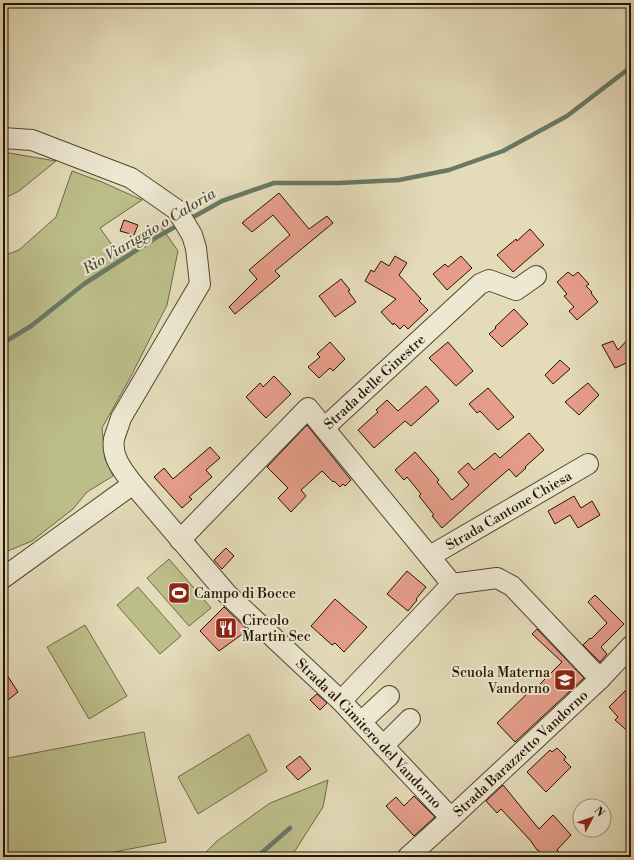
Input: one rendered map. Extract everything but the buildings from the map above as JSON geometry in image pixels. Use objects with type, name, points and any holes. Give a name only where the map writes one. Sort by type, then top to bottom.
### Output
[{"type":"street","name":"Strada al Cimitero del Vandorno","points":[[3,138],[32,140],[131,178],[177,210],[192,235],[196,248],[200,284],[121,418],[114,440],[115,457],[122,470],[133,484],[227,594],[341,701],[451,818]]},
{"type":"street","name":"Strada delle Ginestre","points":[[180,540],[308,408],[324,428],[480,284],[489,280],[516,290],[536,276]]},
{"type":"street","name":"Strada Cantone Chiesa","points":[[324,428],[452,584]]},
{"type":"street","name":"Strada Cantone Chiesa","points":[[430,556],[588,464]]},
{"type":"street","points":[[3,578],[133,484]]},
{"type":"street","points":[[341,701],[452,584],[497,578],[512,586],[600,679]]},
{"type":"street","name":"Strada Barazzetto Vandorno","points":[[408,857],[600,679],[631,646]]},
{"type":"street","points":[[361,722],[389,696]]},
{"type":"street","points":[[383,746],[410,719]]},
{"type":"green space","points":[[3,152],[56,161],[19,191],[3,199]]},
{"type":"green space","points":[[72,171],[102,182],[142,200],[100,228],[117,252],[160,225],[178,251],[167,305],[130,378],[102,428],[105,459],[113,476],[87,492],[73,509],[32,541],[3,553],[3,256],[19,250],[56,217]]},
{"type":"green space","name":"Campo di Bocce","points":[[169,559],[211,608],[189,626],[147,578]]},
{"type":"green space","name":"Campo di Bocce","points":[[138,587],[181,636],[160,654],[117,605]]},
{"type":"green space","points":[[85,625],[127,696],[89,719],[47,647]]},
{"type":"green space","points":[[144,732],[166,842],[88,857],[3,857],[3,759]]},
{"type":"green space","points":[[249,734],[267,771],[198,814],[178,777]]},
{"type":"green space","points":[[328,780],[323,807],[291,857],[201,857],[217,841],[270,803]]},
{"type":"waterway","name":"Rio Viariggio o Caloria","points":[[188,220],[222,201],[274,183],[339,183],[399,180],[449,170],[503,151],[567,116],[631,67]]},
{"type":"waterway","name":"Rio Viariggio o Caloria","points":[[3,343],[31,326],[84,284],[180,224]]},
{"type":"waterway","points":[[257,857],[290,828]]},
{"type":"place","name":"Campo di Bocce","points":[[179,593]]},
{"type":"place","name":"Circolo Martin Sec","points":[[226,628]]},
{"type":"place","name":"Scuola Materna Vandorno","points":[[565,680]]}]
